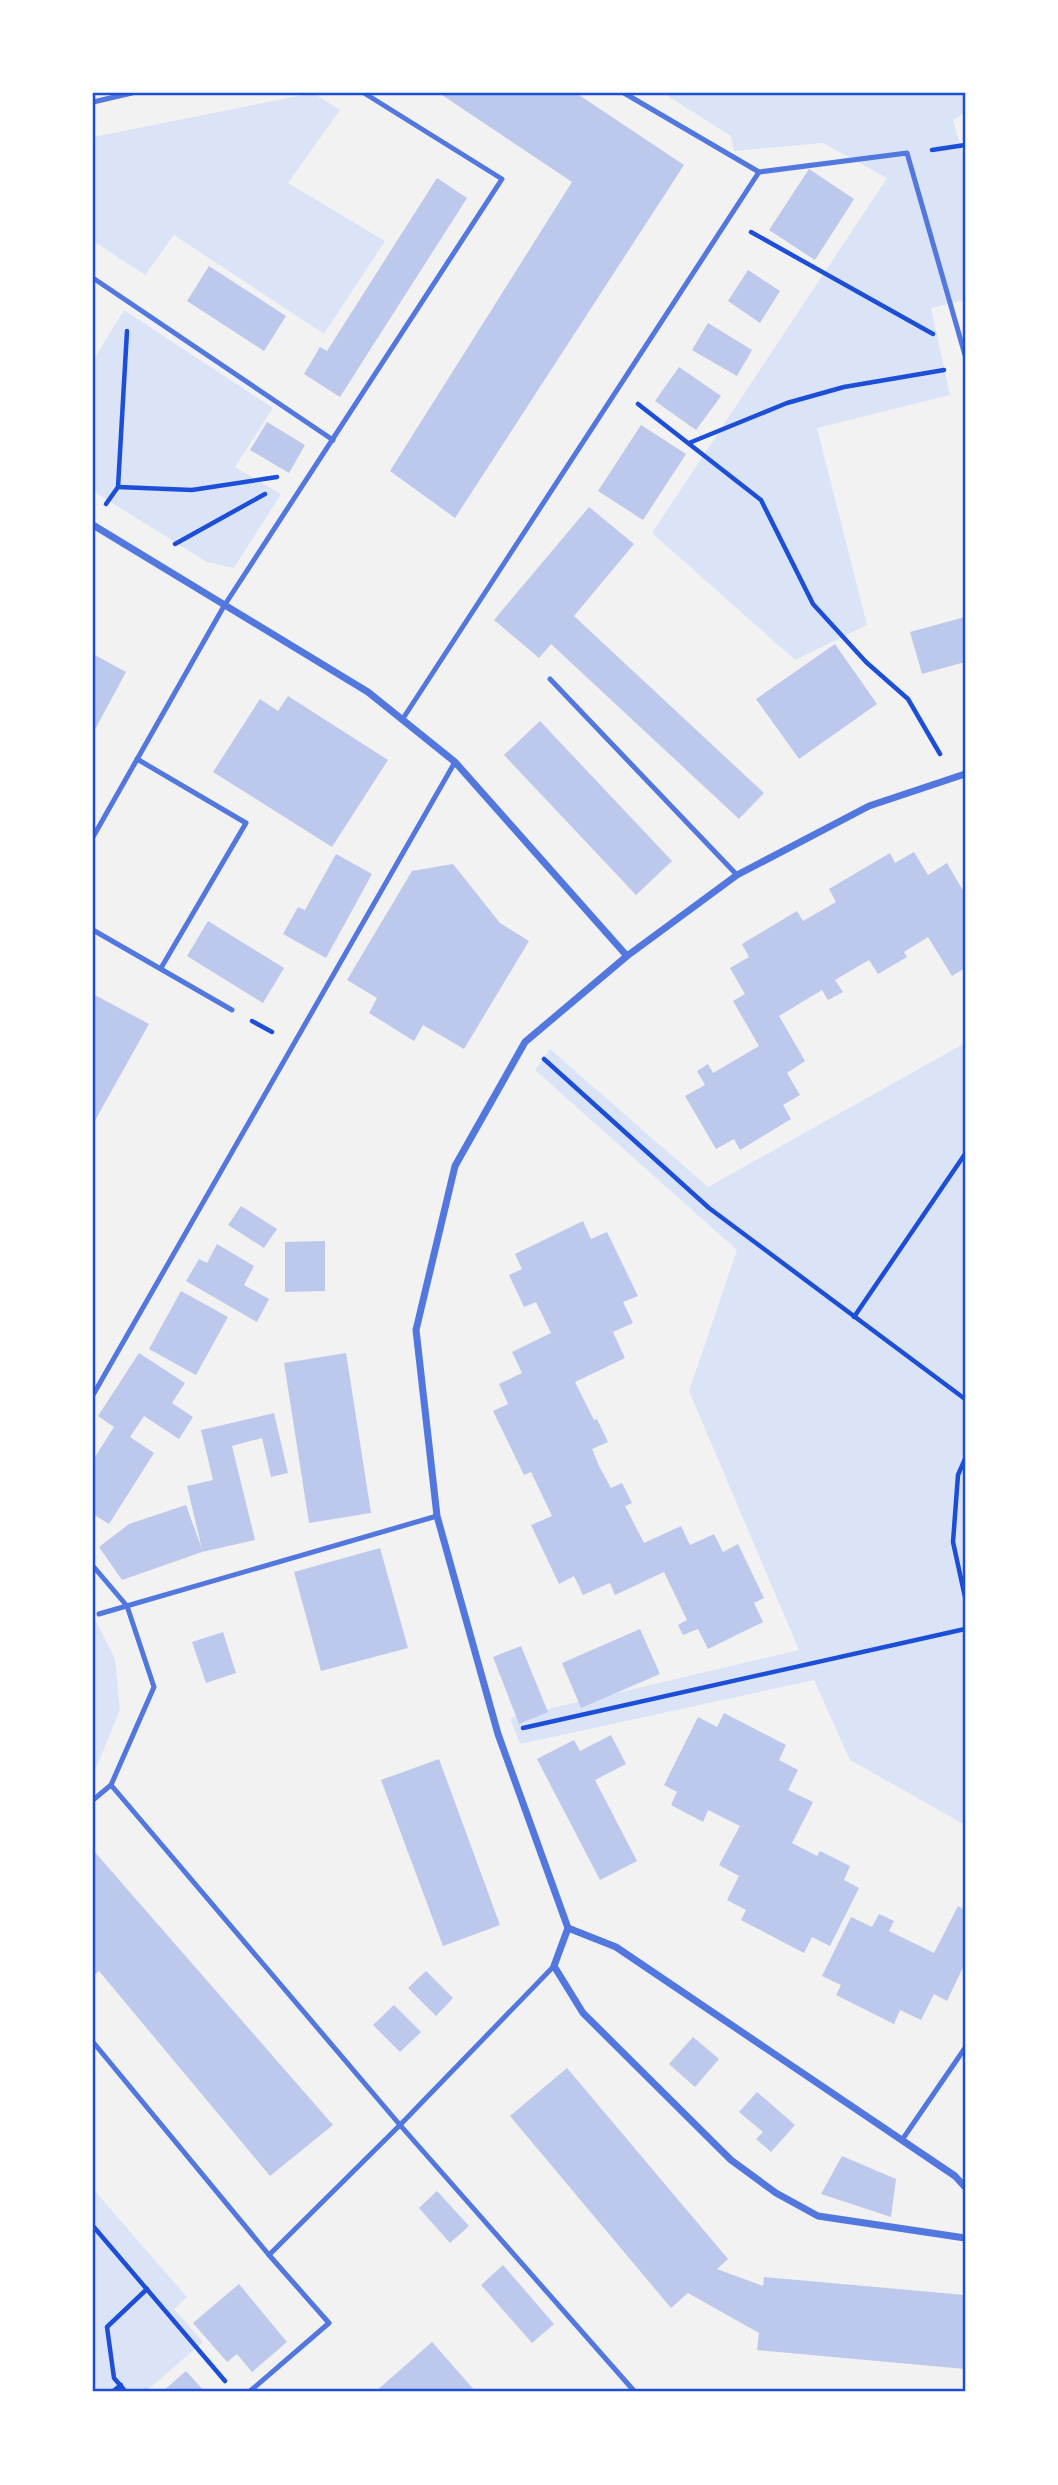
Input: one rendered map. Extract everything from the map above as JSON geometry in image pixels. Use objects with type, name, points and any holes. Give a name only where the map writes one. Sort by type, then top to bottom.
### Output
[{"type":"street","points":[[93,524],[368,692],[456,762],[627,956]]},
{"type":"street","points":[[965,774],[869,806],[737,875],[627,956],[525,1042],[455,1166],[416,1330],[437,1517],[498,1734],[568,1928],[554,1966],[583,2013],[731,2160],[776,2193],[818,2216],[965,2238]]},
{"type":"street","points":[[568,1928],[616,1947],[955,2176],[965,2187]]},
{"type":"lane","points":[[93,102],[132,93]]},
{"type":"lane","points":[[93,837],[224,606],[502,179],[364,93]]},
{"type":"lane","points":[[624,93],[759,172],[907,153],[965,353]]},
{"type":"lane","points":[[402,720],[759,172]]},
{"type":"lane","points":[[93,278],[332,440]]},
{"type":"lane","points":[[550,679],[737,875]]},
{"type":"lane","points":[[137,759],[246,823],[161,968]]},
{"type":"lane","points":[[93,1395],[456,762]]},
{"type":"lane","points":[[93,930],[232,1010]]},
{"type":"lane","points":[[99,1614],[437,1517]]},
{"type":"lane","points":[[93,1566],[127,1606],[154,1687],[111,1785],[93,1800]]},
{"type":"lane","points":[[111,1785],[400,2125],[635,2392]]},
{"type":"lane","points":[[269,2255],[554,1966]]},
{"type":"lane","points":[[93,2042],[269,2255],[329,2323],[249,2392]]},
{"type":"lane","points":[[902,2140],[965,2048]]},
{"type":"path","points":[[728,219],[965,353]]},
{"type":"path","points":[[99,513],[118,487],[129,302]]},
{"type":"path","points":[[688,443],[799,400],[844,387],[952,369]]},
{"type":"path","points":[[618,389],[761,500],[813,604],[866,662],[908,699],[954,777]]},
{"type":"path","points":[[118,487],[192,490],[271,478],[315,467]]},
{"type":"path","points":[[142,555],[171,546],[270,492]]},
{"type":"path","points":[[232,1010],[294,1044]]},
{"type":"path","points":[[525,1042],[709,1208],[965,1399]]},
{"type":"path","points":[[854,1317],[965,1154]]},
{"type":"path","points":[[965,1460],[958,1475],[953,1542],[965,1597]]},
{"type":"path","points":[[498,1734],[965,1629]]},
{"type":"path","points":[[93,2226],[226,2382]]},
{"type":"path","points":[[147,2290],[107,2327],[114,2378],[128,2392],[147,2391]]},
{"type":"path","points":[[112,2392],[121,2385]]},
{"type":"shaded area","points":[[313,93],[340,110],[288,183],[385,241],[324,334],[174,235],[145,275],[93,241],[93,137]]},
{"type":"shaded area","points":[[663,93],[965,93],[965,113],[953,120],[965,162],[965,300],[931,308],[950,395],[817,428],[867,625],[795,660],[652,533],[887,178],[823,143],[734,151],[731,136]]},
{"type":"shaded area","points":[[124,310],[273,408],[235,467],[281,494],[234,568],[207,562],[93,491],[93,361]]},
{"type":"shaded area","points":[[965,1043],[965,1825],[850,1760],[814,1680],[520,1744],[510,1718],[799,1650],[689,1391],[737,1250],[535,1070],[550,1049],[708,1187]]},
{"type":"shaded area","points":[[93,1615],[115,1659],[120,1710],[93,1775]]},
{"type":"shaded area","points":[[93,2189],[187,2297],[174,2309],[203,2342],[145,2392],[93,2392]]},
{"type":"building","points":[[439,93],[576,93],[684,165],[455,518],[390,471],[572,182]]},
{"type":"building","points":[[809,169],[854,199],[815,260],[769,230]]},
{"type":"building","points":[[437,178],[467,198],[340,397],[304,374],[320,347],[327,351]]},
{"type":"building","points":[[209,266],[286,316],[264,351],[187,301]]},
{"type":"building","points":[[748,270],[780,291],[760,323],[728,301]]},
{"type":"building","points":[[708,323],[752,350],[737,376],[692,350]]},
{"type":"building","points":[[679,367],[721,396],[696,430],[655,401]]},
{"type":"building","points":[[267,422],[305,445],[289,473],[250,450]]},
{"type":"building","points":[[641,425],[686,454],[643,520],[598,491]]},
{"type":"building","points":[[589,507],[634,544],[574,616],[764,793],[739,819],[551,644],[539,658],[494,620]]},
{"type":"building","points":[[965,617],[965,662],[922,674],[910,632]]},
{"type":"building","points":[[835,644],[877,704],[799,759],[756,699]]},
{"type":"building","points":[[93,654],[126,672],[93,733]]},
{"type":"building","points":[[288,696],[388,760],[332,847],[213,772],[260,699],[278,711]]},
{"type":"building","points":[[540,721],[672,861],[636,895],[504,755]]},
{"type":"building","points":[[914,852],[928,875],[947,863],[965,894],[965,968],[952,976],[928,937],[904,952],[907,957],[878,974],[869,960],[835,980],[843,992],[828,1000],[822,990],[779,1016],[805,1061],[787,1073],[800,1095],[783,1105],[791,1119],[740,1150],[734,1139],[716,1149],[685,1096],[705,1085],[697,1071],[708,1064],[713,1073],[759,1046],[733,1001],[745,994],[730,968],[749,957],[742,944],[797,911],[803,921],[836,902],[829,889],[890,853],[895,863]]},
{"type":"building","points":[[336,854],[372,874],[326,958],[283,934],[298,907],[305,910]]},
{"type":"building","points":[[453,864],[500,923],[529,941],[464,1049],[423,1025],[414,1041],[369,1013],[377,998],[347,980],[412,871]]},
{"type":"building","points":[[208,921],[284,968],[263,1003],[187,956]]},
{"type":"building","points":[[93,994],[149,1024],[93,1124]]},
{"type":"building","points":[[241,1206],[277,1229],[264,1248],[228,1225]]},
{"type":"building","points":[[583,1221],[591,1239],[607,1232],[638,1296],[623,1302],[633,1323],[613,1332],[625,1358],[575,1382],[608,1442],[592,1449],[599,1466],[611,1488],[622,1483],[632,1503],[625,1506],[644,1543],[681,1526],[690,1545],[714,1534],[723,1552],[738,1544],[764,1598],[754,1603],[763,1622],[708,1649],[698,1629],[683,1635],[678,1625],[687,1620],[664,1572],[615,1595],[610,1583],[583,1595],[574,1576],[559,1584],[531,1525],[552,1516],[531,1472],[524,1475],[493,1411],[508,1404],[499,1384],[522,1373],[512,1352],[551,1333],[536,1302],[524,1307],[509,1275],[522,1269],[515,1254]]},
{"type":"building","points":[[325,1241],[325,1291],[285,1292],[285,1242]]},
{"type":"building","points":[[217,1244],[254,1266],[244,1285],[269,1299],[257,1322],[186,1281],[199,1259],[207,1263]]},
{"type":"building","points":[[181,1291],[228,1317],[196,1375],[149,1349]]},
{"type":"building","points":[[139,1353],[185,1383],[172,1403],[193,1417],[179,1439],[144,1416],[130,1437],[154,1453],[109,1524],[93,1514],[93,1460],[114,1427],[98,1416]]},
{"type":"building","points":[[346,1353],[371,1513],[309,1523],[284,1363]]},
{"type":"building","points":[[274,1413],[288,1473],[271,1477],[262,1438],[232,1446],[255,1540],[202,1552],[122,1580],[99,1547],[129,1524],[186,1505],[202,1549],[187,1486],[213,1480],[201,1430]]},
{"type":"building","points":[[380,1548],[408,1648],[321,1671],[294,1572]]},
{"type":"building","points":[[640,1629],[660,1674],[581,1708],[562,1663]]},
{"type":"building","points":[[223,1632],[236,1673],[206,1683],[192,1642]]},
{"type":"building","points":[[521,1646],[548,1712],[519,1724],[493,1657]]},
{"type":"building","points":[[724,1713],[786,1745],[779,1760],[798,1770],[788,1790],[813,1802],[792,1843],[817,1856],[820,1851],[850,1866],[844,1880],[859,1888],[830,1946],[812,1937],[804,1953],[741,1920],[746,1910],[727,1900],[739,1876],[719,1865],[740,1826],[708,1810],[703,1822],[671,1805],[677,1792],[664,1785],[698,1717],[717,1727]]},
{"type":"building","points":[[611,1735],[626,1764],[595,1780],[637,1861],[600,1880],[537,1759],[574,1740],[580,1751]]},
{"type":"building","points":[[439,1759],[500,1925],[443,1946],[381,1780]]},
{"type":"building","points":[[93,1850],[333,2125],[270,2176],[99,1971],[93,1976]]},
{"type":"building","points":[[958,1906],[965,1910],[965,1963],[947,2001],[934,1994],[921,2020],[900,2010],[894,2024],[836,1995],[841,1985],[822,1976],[851,1917],[872,1927],[879,1914],[894,1921],[889,1931],[934,1953]]},
{"type":"building","points":[[426,1971],[453,1998],[436,2016],[408,1988]]},
{"type":"building","points":[[394,2005],[421,2032],[400,2052],[373,2025]]},
{"type":"building","points":[[693,2037],[719,2059],[695,2087],[669,2064]]},
{"type":"building","points":[[567,2068],[728,2259],[717,2269],[763,2286],[764,2277],[965,2295],[965,2369],[757,2350],[759,2333],[688,2293],[671,2308],[510,2116]]},
{"type":"building","points":[[757,2092],[795,2125],[771,2152],[756,2139],[763,2132],[739,2112]]},
{"type":"building","points":[[842,2156],[896,2179],[891,2217],[821,2194]]},
{"type":"building","points":[[437,2191],[469,2226],[450,2243],[419,2208]]},
{"type":"building","points":[[503,2265],[554,2324],[532,2343],[481,2285]]},
{"type":"building","points":[[239,2284],[287,2342],[252,2372],[237,2354],[227,2362],[193,2323]]},
{"type":"building","points":[[432,2342],[476,2392],[375,2392]]},
{"type":"building","points":[[186,2371],[205,2392],[162,2392]]}]
